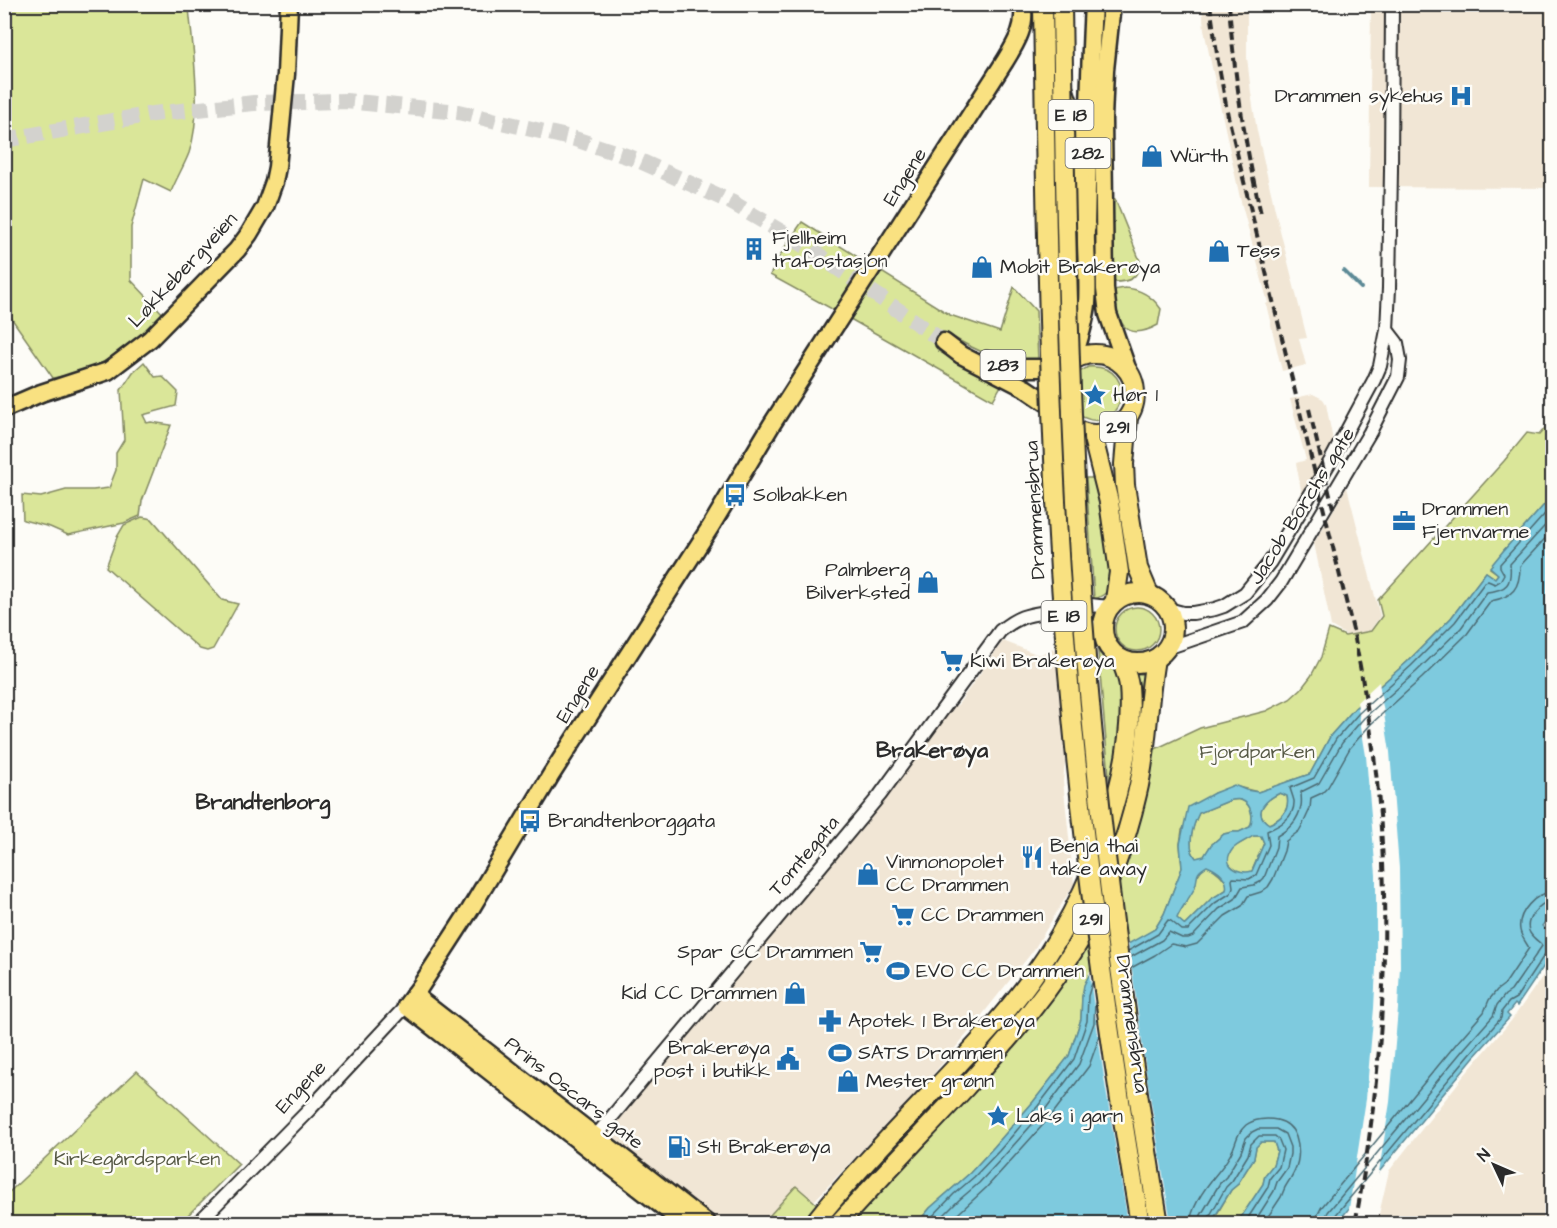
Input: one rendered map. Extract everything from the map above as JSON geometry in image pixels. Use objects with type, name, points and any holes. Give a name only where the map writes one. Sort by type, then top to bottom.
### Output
[{"type":"highway","name":"E 18","points":[[1041,4],[1046,34],[1070,108],[1077,142],[1082,221],[1086,227]]},
{"type":"highway","name":"Drammensbrua","points":[[1041,4],[1049,348],[1055,488],[1068,674],[1091,892],[1112,1051],[1140,1224]]},
{"type":"highway","name":"Drammensbrua","points":[[1062,4],[1068,347],[1084,632],[1110,889],[1135,1078],[1159,1224]]},
{"type":"highway","points":[[1059,411],[1056,404],[1056,388],[1061,374],[1069,365],[1086,356],[1102,355],[1116,361],[1128,371]]},
{"type":"highway","name":"291","points":[[1059,411],[1068,423],[1080,431],[1101,434],[1116,429],[1128,417],[1132,409],[1135,392],[1128,371]]},
{"type":"highway","name":"291","points":[[838,1224],[989,1061],[1020,1024],[1065,963],[1083,934],[1101,900],[1115,865],[1137,793],[1161,653],[1172,639],[1173,627],[1168,609],[1157,598],[1149,594],[1138,568],[1125,485],[1124,464],[1128,417]]},
{"type":"highway","name":"291","points":[[813,1224],[846,1185],[974,1047],[1031,980],[1067,923],[1086,887],[1111,817],[1126,747],[1130,713],[1129,684],[1122,660],[1108,649],[1102,632],[1104,617],[1112,604],[1119,572],[1109,502],[1092,434]]},
{"type":"highway","points":[[1112,604],[1131,593],[1149,594]]},
{"type":"highway","points":[[1122,660],[1138,663],[1161,653]]},
{"type":"main road","name":"Løkkebergveien","points":[[4,409],[41,393],[108,371],[150,339],[249,234],[266,207],[277,167],[290,4]]},
{"type":"main road","name":"Engene","points":[[410,1000],[470,910],[551,775],[711,525],[772,423],[1017,41],[1022,29],[1022,4]]},
{"type":"main road","name":"282","points":[[1086,227],[1093,4]]},
{"type":"main road","name":"E 18","points":[[1112,4],[1102,119],[1105,289],[1108,314],[1128,371]]},
{"type":"main road","name":"E 18","points":[[1069,365],[1081,333],[1087,305],[1086,227]]},
{"type":"main road","name":"283","points":[[1059,411],[1025,388],[961,355],[944,342],[1000,364],[1025,368],[1069,365]]},
{"type":"main road","name":"Prins Oscars gate","points":[[410,1000],[591,1141],[708,1224]]},
{"type":"main road","name":"Prins Oscars gate","points":[[591,1141],[685,1224]]},
{"type":"street","name":"Jacob Borchs gate","points":[[1168,609],[1193,613],[1215,609],[1245,593],[1270,562],[1331,460],[1380,366],[1387,330],[1392,4]]},
{"type":"street","name":"Jacob Borchs gate","points":[[1161,653],[1243,622],[1256,611],[1281,582],[1370,432],[1398,377],[1400,360],[1397,343],[1387,330]]},
{"type":"street","name":"Tomtegata","points":[[591,1141],[880,795],[1000,631],[1020,617],[1033,613],[1058,610],[1071,605],[1112,604]]},
{"type":"street","points":[[1058,610],[1102,632]]},
{"type":"street","name":"Engene","points":[[197,1224],[309,1110],[410,1000]]},
{"type":"shaded area","points":[[1202,5],[1247,5],[1247,57],[1257,131],[1307,338],[1299,339],[1306,365],[1282,371],[1266,304],[1268,303],[1240,198],[1204,30]]},
{"type":"shaded area","name":"Drammen sykehus","points":[[1371,5],[1552,5],[1552,188],[1369,187]]},
{"type":"shaded area","points":[[1313,394],[1323,399],[1326,404],[1333,441],[1302,495],[1296,463],[1306,460],[1290,399]]},
{"type":"shaded area","points":[[1347,487],[1380,616],[1370,631],[1346,635],[1331,626],[1314,543]]},
{"type":"shaded area","points":[[1003,641],[1039,655],[1053,648],[1075,674],[1063,781],[1074,884],[1033,951],[967,1034],[929,1079],[814,1201],[796,1186],[762,1223],[708,1223],[596,1136],[946,705],[957,706]]},
{"type":"shaded area","points":[[1552,963],[1552,1223],[1377,1223],[1389,1171],[1462,1078],[1511,1021]]},
{"type":"green space","points":[[4,5],[201,5],[200,9],[189,8],[196,100],[193,137],[189,153],[171,192],[144,179],[131,227],[131,280],[164,315],[119,353],[88,371],[53,378],[5,309]]},
{"type":"green space","points":[[1115,199],[1140,261],[1135,276],[1124,281],[1113,282],[1110,200]]},
{"type":"green space","points":[[802,222],[950,315],[1000,332],[1014,287],[1036,311],[1038,361],[1003,359],[969,346],[948,334],[938,351],[1002,384],[993,400],[770,275]]},
{"type":"green space","points":[[1125,288],[1141,292],[1158,304],[1161,309],[1158,325],[1137,332],[1124,326],[1117,311],[1113,290]]},
{"type":"green space","points":[[144,362],[155,377],[162,376],[178,392],[176,406],[143,415],[147,423],[171,425],[142,501],[140,516],[124,523],[68,535],[50,527],[23,520],[22,495],[41,497],[66,490],[109,488],[116,470],[116,453],[124,440],[121,390],[133,372]]},
{"type":"green space","points":[[1088,367],[1106,369],[1117,377],[1121,389],[1120,401],[1113,412],[1103,419],[1090,420],[1074,411],[1074,377]]},
{"type":"green space","name":"Fjordparken","points":[[1552,420],[1552,496],[1490,568],[1498,574],[1495,578],[1486,572],[1451,618],[1407,662],[1355,708],[1331,735],[1310,774],[1258,792],[1238,787],[1214,793],[1182,830],[1180,844],[1182,868],[1164,914],[1155,929],[1144,936],[1082,996],[1081,1019],[1069,1056],[1033,1102],[970,1173],[930,1208],[917,1223],[848,1224],[1003,1056],[1138,823],[1153,750],[1200,728],[1266,711],[1290,699],[1311,676],[1321,657],[1329,629],[1345,636],[1371,631],[1382,616],[1378,600],[1527,433],[1539,435]]},
{"type":"green space","points":[[1086,478],[1096,478],[1100,493],[1112,578],[1106,592],[1094,599]]},
{"type":"green space","points":[[142,517],[152,519],[222,600],[238,604],[213,649],[207,651],[200,649],[106,567],[124,525]]},
{"type":"green space","points":[[1137,607],[1152,614],[1159,629],[1152,644],[1137,651],[1122,644],[1115,629],[1122,614]]},
{"type":"green space","points":[[1098,651],[1121,683],[1122,719],[1113,782],[1110,787]]},
{"type":"green space","points":[[1134,674],[1145,674],[1138,749],[1126,811],[1101,878],[1080,925],[1053,968],[1011,1026],[828,1223],[822,1224],[956,1078],[1098,874]]},
{"type":"green space","points":[[1280,793],[1287,796],[1286,810],[1281,817],[1269,824],[1261,815],[1261,810],[1266,802]]},
{"type":"green space","points":[[1231,800],[1241,800],[1248,805],[1252,816],[1250,827],[1239,832],[1224,834],[1211,845],[1204,857],[1196,858],[1191,842],[1199,813]]},
{"type":"green space","points":[[1253,836],[1261,836],[1264,843],[1252,871],[1248,873],[1237,871],[1227,859],[1232,848]]},
{"type":"green space","points":[[1207,865],[1224,879],[1228,886],[1185,925],[1176,918],[1195,887],[1196,878]]},
{"type":"green space","name":"Kirkegårdsparken","points":[[137,1071],[239,1164],[180,1223],[5,1223],[5,1196]]},
{"type":"green space","points":[[1261,1142],[1274,1142],[1277,1151],[1263,1184],[1237,1223],[1211,1224],[1231,1190],[1237,1185],[1254,1158],[1256,1147]]},
{"type":"green space","points":[[796,1186],[818,1205],[803,1223],[762,1224]]},
{"type":"water","points":[[1552,496],[1552,912],[1542,926],[1552,935],[1552,954],[1517,1006],[1515,1004],[1507,1014],[1510,1017],[1473,1058],[1337,1223],[1237,1223],[1273,1165],[1277,1151],[1274,1142],[1261,1142],[1256,1147],[1254,1158],[1211,1223],[917,1224],[930,1208],[970,1173],[994,1147],[1069,1056],[1081,1019],[1084,985],[1089,975],[1117,950],[1155,929],[1164,914],[1182,868],[1180,844],[1188,807],[1234,785],[1258,792],[1310,774],[1331,735],[1355,708],[1407,662],[1451,618],[1486,572],[1495,578],[1498,574],[1490,567]],"holes":[[[1280,793],[1287,796],[1287,806],[1281,817],[1269,824],[1261,815],[1261,810],[1266,802]],[[1231,800],[1240,800],[1248,805],[1252,816],[1250,827],[1239,832],[1224,834],[1211,845],[1204,856],[1196,858],[1191,842],[1199,813]],[[1253,836],[1261,836],[1264,843],[1252,871],[1241,872],[1230,864],[1229,855],[1236,846]],[[1207,866],[1221,875],[1226,882],[1226,890],[1211,899],[1185,925],[1177,918],[1194,889],[1198,874]]]},
{"type":"pier","points":[[1379,682],[1390,752],[1399,868],[1398,1009],[1390,1102],[1378,1178],[1348,1215],[1366,1099],[1376,967],[1376,875],[1366,756],[1357,702]]},
{"type":"pier","points":[[1128,940],[1171,1223],[1128,1223],[1105,1084],[1089,972],[1115,947]]},
{"type":"waterway","points":[[1344,271],[1361,288]]},
{"type":"tunnel","points":[[4,140],[153,114],[254,103],[346,101],[458,112],[575,139],[638,160],[731,202],[810,249],[944,342]]},
{"type":"railway","points":[[1210,4],[1228,116],[1354,634],[1376,772],[1384,900],[1382,1008],[1372,1116],[1355,1224]]},
{"type":"railway","points":[[1229,4],[1241,110],[1261,214]]},
{"type":"railway","points":[[1309,409],[1333,508]]},
{"type":"place","name":"Drammen sykehus","points":[[1461,96]]},
{"type":"place","name":"Würth","points":[[1152,156]]},
{"type":"place","name":"Fjellheim trafostasjon","points":[[754,249]]},
{"type":"place","name":"Tess","points":[[1219,251]]},
{"type":"place","name":"Mobit Brakerøya","points":[[982,267]]},
{"type":"place","name":"Hør 1","points":[[1095,395]]},
{"type":"place","name":"Solbakken","points":[[735,495]]},
{"type":"place","name":"Drammen Fjernvarme","points":[[1404,521]]},
{"type":"place","name":"Palmberg Bilverksted","points":[[928,582]]},
{"type":"place","name":"Kiwi Brakerøya","points":[[952,661]]},
{"type":"place","name":"Brandtenborggata","points":[[530,821]]},
{"type":"place","name":"Benja thai take away","points":[[1032,857]]},
{"type":"place","name":"Vinmonopolet CC Drammen","points":[[868,874]]},
{"type":"place","name":"CC Drammen","points":[[903,915]]},
{"type":"place","name":"Spar CC Drammen","points":[[871,952]]},
{"type":"place","name":"EVO CC Drammen","points":[[898,971]]},
{"type":"place","name":"Kid CC Drammen","points":[[795,993]]},
{"type":"place","name":"Apotek 1 Brakerøya","points":[[830,1021]]},
{"type":"place","name":"SATS Drammen","points":[[840,1053]]},
{"type":"place","name":"Brakerøya post i butikk","points":[[788,1059]]},
{"type":"place","name":"Mester grønn","points":[[848,1081]]},
{"type":"place","name":"Laks i garn","points":[[998,1116]]},
{"type":"place","name":"St1 Brakerøya","points":[[679,1147]]},
{"type":"district","name":"Brakerøya","points":[[932,750]]},
{"type":"district","name":"Brandtenborg","points":[[263,802]]}]
